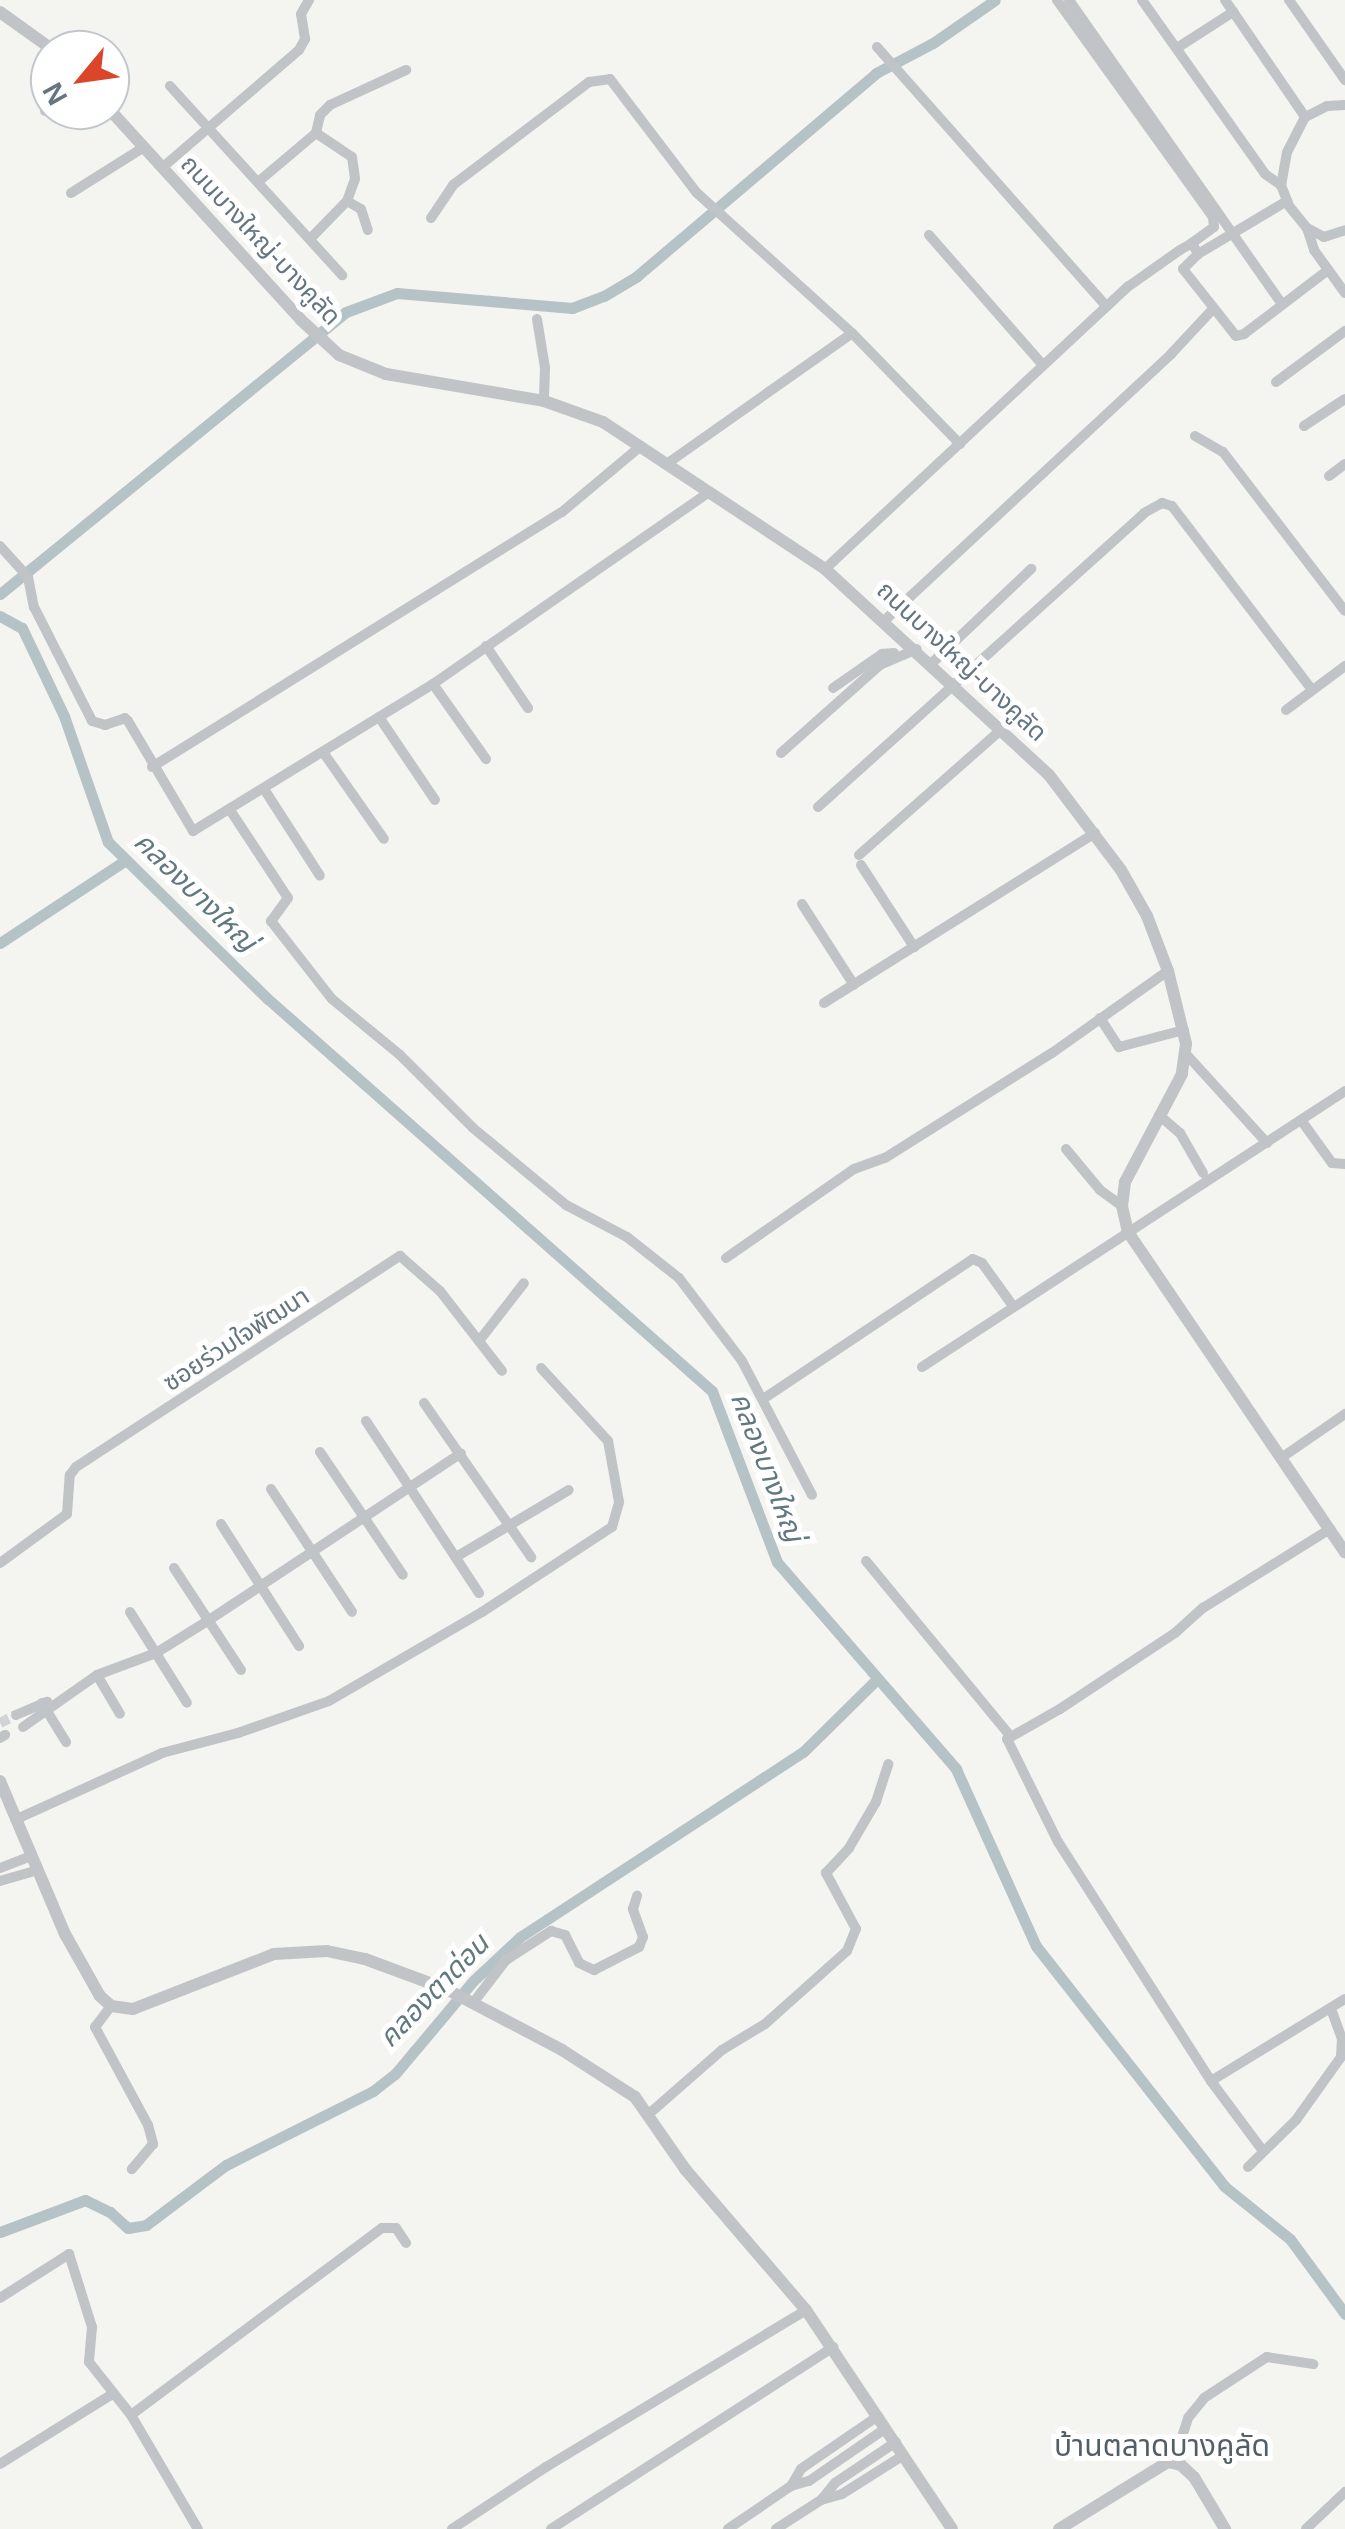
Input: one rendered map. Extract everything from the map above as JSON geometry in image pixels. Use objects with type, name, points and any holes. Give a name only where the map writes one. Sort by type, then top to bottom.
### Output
[{"type":"street","points":[[164,167],[303,44],[301,14],[309,0]]},
{"type":"street","points":[[1057,0],[1212,217],[1214,227],[1183,268],[1239,336],[1328,270]]},
{"type":"street","points":[[1068,0],[1282,304]]},
{"type":"street","points":[[1142,0],[1265,174],[1281,186],[1345,293]]},
{"type":"street","points":[[1225,0],[1305,117]]},
{"type":"street","points":[[1289,0],[1345,80]]},
{"type":"street","points":[[0,12],[30,34]]},
{"type":"street","points":[[1177,48],[1233,12]]},
{"type":"street","points":[[880,51],[1106,306]]},
{"type":"street","points":[[258,182],[316,132],[320,115],[330,106],[406,70]]},
{"type":"street","points":[[431,218],[453,184],[589,82],[604,77],[616,85],[697,193],[852,333],[960,444]]},
{"type":"street","points":[[170,86],[342,275]]},
{"type":"street","points":[[1281,186],[1288,152],[1305,117],[1328,106],[1345,105]]},
{"type":"street","name":"ถนนบางใหญ่-บางคูลัด","points":[[128,130],[301,320],[349,360],[386,374],[544,401],[603,422],[825,568],[885,620],[1004,728],[1050,775],[1095,833],[1147,916],[1168,971],[1187,1055]]},
{"type":"street","points":[[310,239],[347,201],[355,179],[352,158],[337,142],[316,132]]},
{"type":"street","points":[[71,193],[144,147]]},
{"type":"street","points":[[825,568],[1106,306],[1169,256],[1233,233],[1287,200]]},
{"type":"street","points":[[347,201],[361,209],[368,230]]},
{"type":"street","points":[[1307,228],[1324,237],[1345,230]]},
{"type":"street","points":[[929,235],[1043,365]]},
{"type":"street","points":[[885,620],[1171,354],[1213,309]]},
{"type":"street","points":[[538,319],[545,368],[544,401]]},
{"type":"street","points":[[1276,382],[1345,331]]},
{"type":"street","points":[[668,463],[852,333]]},
{"type":"street","points":[[1304,426],[1345,399]]},
{"type":"street","points":[[1195,436],[1223,452],[1345,612]]},
{"type":"street","points":[[152,767],[562,512],[641,446]]},
{"type":"street","points":[[1328,476],[1345,464]]},
{"type":"street","points":[[0,546],[28,577],[34,607],[92,721],[105,725],[124,718],[189,830],[198,830],[433,684],[709,492]]},
{"type":"street","points":[[818,806],[1144,513],[1168,503],[1312,690]]},
{"type":"street","points":[[932,663],[1030,570]]},
{"type":"street","points":[[486,646],[528,708]]},
{"type":"street","points":[[781,754],[880,665],[917,649]]},
{"type":"street","points":[[833,688],[882,654],[900,654]]},
{"type":"street","points":[[1286,710],[1345,666]]},
{"type":"street","points":[[433,684],[486,758]]},
{"type":"street","points":[[380,717],[435,800]]},
{"type":"street","points":[[914,946],[860,860],[1004,728]]},
{"type":"street","points":[[323,752],[384,839]]},
{"type":"street","points":[[264,789],[320,876]]},
{"type":"street","points":[[230,810],[288,898],[271,920],[332,999],[400,1054],[472,1128],[566,1205],[638,1244],[679,1278],[707,1310],[764,1399],[812,1494]]},
{"type":"street","points":[[824,1003],[1095,833]]},
{"type":"street","points":[[802,904],[854,985]]},
{"type":"street","points":[[726,1258],[854,1169],[886,1158],[1168,971]]},
{"type":"street","points":[[1100,1018],[1119,1047],[1184,1030]]},
{"type":"street","points":[[1267,1143],[1187,1055],[1129,1170],[1122,1206],[1128,1232],[1345,1552]]},
{"type":"street","points":[[922,1368],[1345,1091]]},
{"type":"street","points":[[1159,1115],[1180,1133],[1203,1173]]},
{"type":"street","points":[[1301,1120],[1332,1162],[1345,1164]]},
{"type":"street","points":[[1066,1149],[1100,1190],[1122,1206]]},
{"type":"street","name":"ซอยร่วมใจพัฒนา","points":[[0,1563],[67,1514],[70,1475],[76,1467],[400,1256],[440,1292],[502,1372]]},
{"type":"street","points":[[764,1399],[973,1260],[982,1263],[1013,1306]]},
{"type":"street","points":[[478,1342],[524,1283]]},
{"type":"street","points":[[19,1818],[162,1753],[238,1733],[329,1701],[482,1612],[612,1527],[619,1502],[608,1441],[541,1368]]},
{"type":"street","points":[[424,1403],[531,1558]]},
{"type":"street","points":[[1282,1458],[1345,1414]]},
{"type":"street","points":[[366,1420],[478,1592]]},
{"type":"street","points":[[320,1452],[402,1575]]},
{"type":"street","points":[[23,1726],[97,1676],[156,1652],[262,1587],[461,1453]]},
{"type":"street","points":[[271,1489],[352,1612]]},
{"type":"street","points":[[456,1558],[569,1490]]},
{"type":"street","points":[[221,1524],[300,1646]]},
{"type":"street","points":[[1264,2151],[1211,2081],[1058,1842],[1049,1816],[1007,1742],[1175,1633],[1203,1608],[1330,1529]]},
{"type":"street","points":[[866,1561],[1011,1737]]},
{"type":"street","points":[[174,1568],[241,1670]]},
{"type":"street","points":[[130,1612],[187,1702]]},
{"type":"street","points":[[97,1676],[120,1714]]},
{"type":"street","points":[[16,1715],[45,1708]]},
{"type":"street","points":[[45,1708],[66,1742]]},
{"type":"street","points":[[650,2113],[722,2050],[765,2024],[847,1952],[856,1929],[826,1873],[849,1848],[876,1802],[888,1764]]},
{"type":"street","points":[[0,1781],[19,1818],[36,1871],[65,1934],[100,1996],[111,2006],[133,2010],[258,1959],[307,1949],[365,1959],[446,1988],[562,2050],[635,2098],[650,2113],[685,2169],[806,2310],[952,2529]]},
{"type":"street","points":[[0,1868],[31,1856]]},
{"type":"street","points":[[0,1881],[36,1871]]},
{"type":"street","points":[[470,2001],[506,1960],[551,1932],[564,1936],[579,1963],[594,1970],[638,1948],[643,1937],[634,1909],[637,1896]]},
{"type":"street","points":[[1211,2081],[1345,1998]]},
{"type":"street","points":[[111,2006],[96,2027],[153,2144],[132,2169]]},
{"type":"street","points":[[1248,2166],[1296,2120],[1341,2057],[1342,2039],[1332,2008]]},
{"type":"street","points":[[131,2415],[382,2228],[396,2228],[406,2243]]},
{"type":"street","points":[[0,2298],[69,2254],[92,2327],[89,2362],[110,2395],[131,2415],[198,2529]]},
{"type":"street","points":[[452,2529],[546,2466],[806,2310]]},
{"type":"street","points":[[551,2529],[833,2347]]},
{"type":"street","points":[[1174,2462],[1188,2418],[1204,2398],[1267,2357],[1313,2364]]},
{"type":"street","points":[[0,2464],[110,2395]]},
{"type":"street","points":[[728,2529],[791,2486],[809,2481],[882,2422]]},
{"type":"street","points":[[776,2529],[896,2442]]},
{"type":"street","points":[[820,2500],[842,2494],[904,2455]]},
{"type":"street","points":[[1059,2529],[1154,2468],[1174,2462]]},
{"type":"street","points":[[1174,2462],[1194,2477],[1225,2529]]},
{"type":"street","points":[[1306,2529],[1345,2492]]},
{"type":"waterway","points":[[0,594],[346,312],[397,293],[572,308],[604,296],[637,276],[876,73],[933,43],[995,0]]},
{"type":"waterway","name":"คลองบางใหญ่","points":[[0,616],[22,628],[64,716],[108,842],[268,999],[712,1391],[777,1562],[956,1769],[1036,1946],[1224,2186],[1290,2239],[1345,2314]]},
{"type":"waterway","points":[[0,943],[126,860]]},
{"type":"waterway","name":"คลองตาด่อน","points":[[0,2232],[85,2200],[110,2212],[128,2228],[146,2225],[226,2165],[373,2091],[395,2074],[473,1981],[520,1937],[803,1752],[877,1679]]},
{"type":"tunnel","points":[[0,1723],[16,1715]]},
{"type":"district","name":"บ้านตลาดบางคูลัด","points":[[1162,2446]]}]
